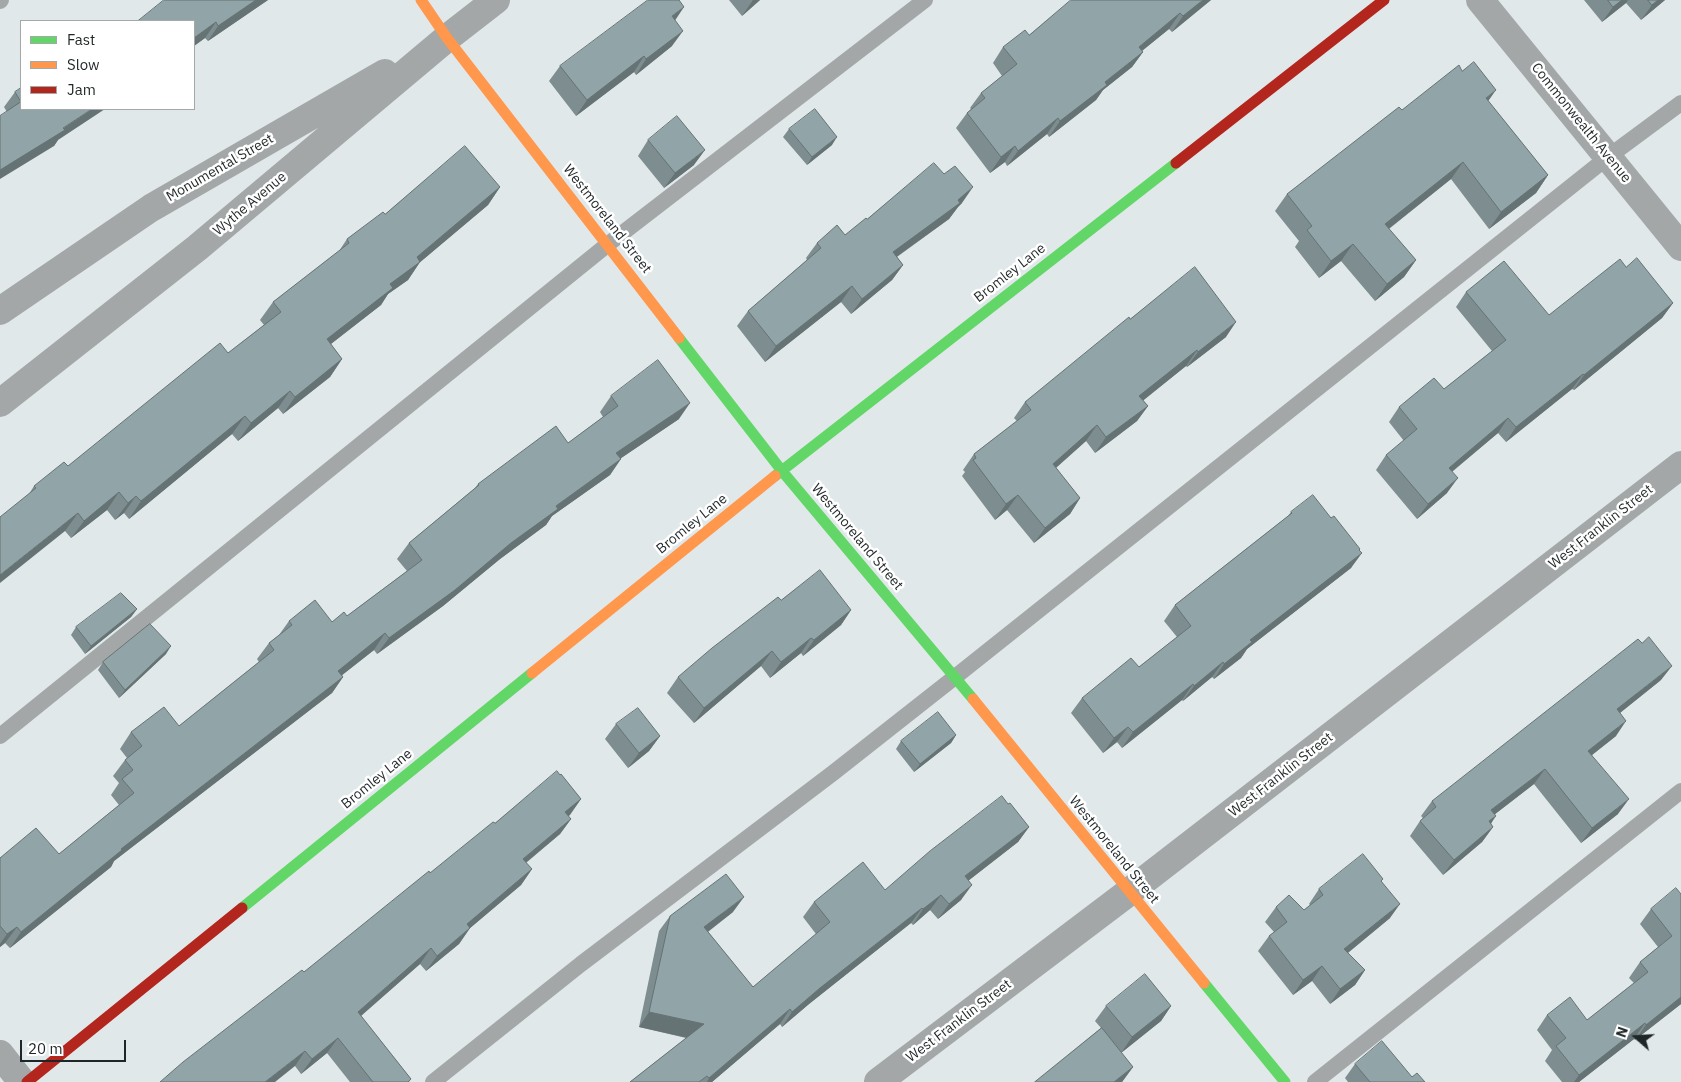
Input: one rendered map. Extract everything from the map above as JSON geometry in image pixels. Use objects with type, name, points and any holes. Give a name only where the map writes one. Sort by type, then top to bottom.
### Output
[{"type":"street","name":"Westmoreland Street","points":[[421,0],[447,38],[782,471],[955,678],[1284,1082]]},
{"type":"street","name":"Wythe Avenue","points":[[0,403],[197,248],[447,38],[496,0]]},
{"type":"street","name":"Bromley Lane","points":[[27,1082],[782,471],[1384,0]]},
{"type":"street","name":"Commonwealth Avenue","points":[[1480,0],[1681,246]]},
{"type":"street","name":"Monumental Street","points":[[0,311],[152,208],[447,38]]},
{"type":"street","name":"West Franklin Street","points":[[878,1082],[1129,892],[1681,465]]},
{"type":"street","points":[[0,1054],[22,1082]]},
{"type":"lane","points":[[0,736],[608,245],[925,0]]},
{"type":"lane","points":[[433,1082],[581,964],[955,678],[1608,157],[1681,103]]},
{"type":"lane","points":[[1315,1082],[1681,791]]},
{"type":"building","points":[[164,0],[256,0],[218,26],[216,22],[195,37],[195,20],[139,20]]},
{"type":"building","points":[[648,0],[679,0],[684,7],[672,16],[683,31],[646,59],[644,56],[587,100],[560,66]]},
{"type":"building","points":[[1071,0],[1203,0],[1183,16],[1180,13],[1139,47],[1143,52],[1105,82],[1107,85],[1060,121],[1058,118],[1018,151],[1015,146],[1001,157],[967,113],[985,98],[981,93],[1017,64],[1003,47],[1025,30],[1029,35]]},
{"type":"building","points":[[1608,0],[1622,0],[1613,7]]},
{"type":"building","points":[[1648,0],[1658,0],[1652,5]]},
{"type":"building","points":[[1474,62],[1496,90],[1486,98],[1548,175],[1501,212],[1463,162],[1385,224],[1416,260],[1387,284],[1353,244],[1331,261],[1307,230],[1312,226],[1287,194],[1399,107],[1402,110],[1459,65],[1462,71]]},
{"type":"building","points":[[20,89],[20,100],[15,92]]},
{"type":"building","points":[[20,103],[20,110],[90,110],[63,128],[65,130],[0,170],[0,116]]},
{"type":"building","points":[[815,109],[837,137],[812,157],[789,129]]},
{"type":"building","points":[[677,116],[705,150],[675,173],[648,140]]},
{"type":"building","points":[[465,146],[500,187],[417,257],[420,262],[390,284],[393,288],[327,339],[342,359],[295,397],[290,391],[251,423],[245,416],[141,501],[136,496],[128,503],[119,492],[84,521],[78,513],[0,575],[0,517],[64,462],[68,466],[220,343],[228,353],[281,312],[273,302],[349,243],[347,239],[383,212],[385,214]]},
{"type":"building","points":[[934,163],[944,174],[955,166],[973,187],[958,200],[960,203],[893,252],[903,265],[862,299],[852,286],[776,346],[748,311],[821,248],[817,243],[837,225],[845,235]]},
{"type":"building","points":[[1637,258],[1673,303],[1516,427],[1508,418],[1449,468],[1458,478],[1428,504],[1386,455],[1417,429],[1399,407],[1434,378],[1444,389],[1506,340],[1466,292],[1504,261],[1549,315],[1620,259],[1626,267]]},
{"type":"building","points":[[1195,267],[1236,322],[1139,396],[1148,406],[1106,437],[1097,425],[1053,464],[1080,498],[1045,528],[1018,495],[1006,504],[973,460],[976,458],[974,454],[1031,410],[1025,402],[1129,317],[1130,319]]},
{"type":"building","points":[[658,360],[690,403],[616,453],[621,459],[556,506],[558,509],[511,543],[455,590],[389,638],[385,633],[338,671],[343,677],[121,849],[21,932],[17,927],[7,934],[0,926],[0,858],[36,828],[59,854],[134,793],[122,779],[133,770],[125,760],[142,746],[131,732],[164,707],[179,726],[274,650],[269,643],[292,625],[289,621],[315,600],[332,622],[344,612],[347,616],[422,560],[409,543],[478,484],[556,426],[568,443],[618,406],[611,396]]},
{"type":"building","points":[[1313,495],[1331,518],[1334,516],[1362,553],[1250,640],[1252,642],[1224,664],[1223,662],[1194,686],[1193,684],[1133,732],[1128,727],[1114,738],[1082,698],[1131,658],[1139,667],[1191,626],[1175,605]]},
{"type":"building","points":[[820,570],[851,610],[814,640],[811,638],[781,662],[772,651],[704,708],[678,677],[778,597],[781,600]]},
{"type":"building","points":[[121,593],[137,609],[91,646],[76,627]]},
{"type":"building","points":[[150,624],[171,646],[125,690],[103,662]]},
{"type":"building","points":[[1649,637],[1672,666],[1617,709],[1626,721],[1588,751],[1629,799],[1592,828],[1545,769],[1491,810],[1496,816],[1489,821],[1493,827],[1454,860],[1420,821],[1436,807],[1432,801],[1638,639],[1642,643]]},
{"type":"building","points":[[638,708],[660,736],[639,753],[616,724]]},
{"type":"building","points":[[938,712],[956,735],[920,764],[901,741]]},
{"type":"building","points":[[557,771],[581,799],[565,812],[571,819],[523,859],[532,869],[467,924],[470,928],[437,956],[431,948],[358,1012],[411,1079],[408,1082],[373,1082],[338,1038],[312,1059],[305,1051],[265,1082],[160,1082],[302,970],[304,972],[429,871],[430,873],[493,822],[495,823]]},
{"type":"building","points":[[1002,796],[1029,827],[965,876],[972,885],[949,904],[941,895],[922,908],[792,1012],[790,1009],[709,1078],[707,1076],[699,1082],[630,1082],[704,1024],[649,1012],[670,916],[726,874],[744,897],[704,927],[753,987],[830,922],[814,902],[863,862],[885,890],[930,851]]},
{"type":"building","points":[[1363,854],[1383,879],[1381,881],[1400,904],[1344,949],[1365,970],[1340,989],[1322,966],[1303,980],[1269,936],[1287,922],[1276,907],[1289,895],[1304,910],[1323,895],[1319,889]]},
{"type":"building","points":[[1676,888],[1681,894],[1681,997],[1579,1075],[1556,1046],[1566,1038],[1547,1015],[1570,997],[1587,1020],[1648,972],[1640,962],[1672,936],[1651,909]]},
{"type":"building","points":[[1145,974],[1171,1006],[1132,1037],[1106,1006]]},
{"type":"building","points":[[1102,1028],[1133,1067],[1114,1082],[1035,1082]]},
{"type":"building","points":[[1382,1041],[1412,1077],[1417,1073],[1425,1082],[1370,1082],[1355,1064]]},
{"type":"traffic: fast","points":[[775,476],[1176,163]]},
{"type":"traffic: fast","points":[[679,338],[782,471],[973,699]]},
{"type":"traffic: fast","points":[[242,908],[532,673]]},
{"type":"traffic: fast","points":[[1204,983],[1285,1082]]},
{"type":"traffic: slow","points":[[421,0],[447,38],[679,338]]},
{"type":"traffic: slow","points":[[532,673],[775,476]]},
{"type":"traffic: slow","points":[[973,699],[1204,983]]},
{"type":"traffic: jam","points":[[1176,163],[1384,0]]},
{"type":"traffic: jam","points":[[27,1082],[242,908]]}]
